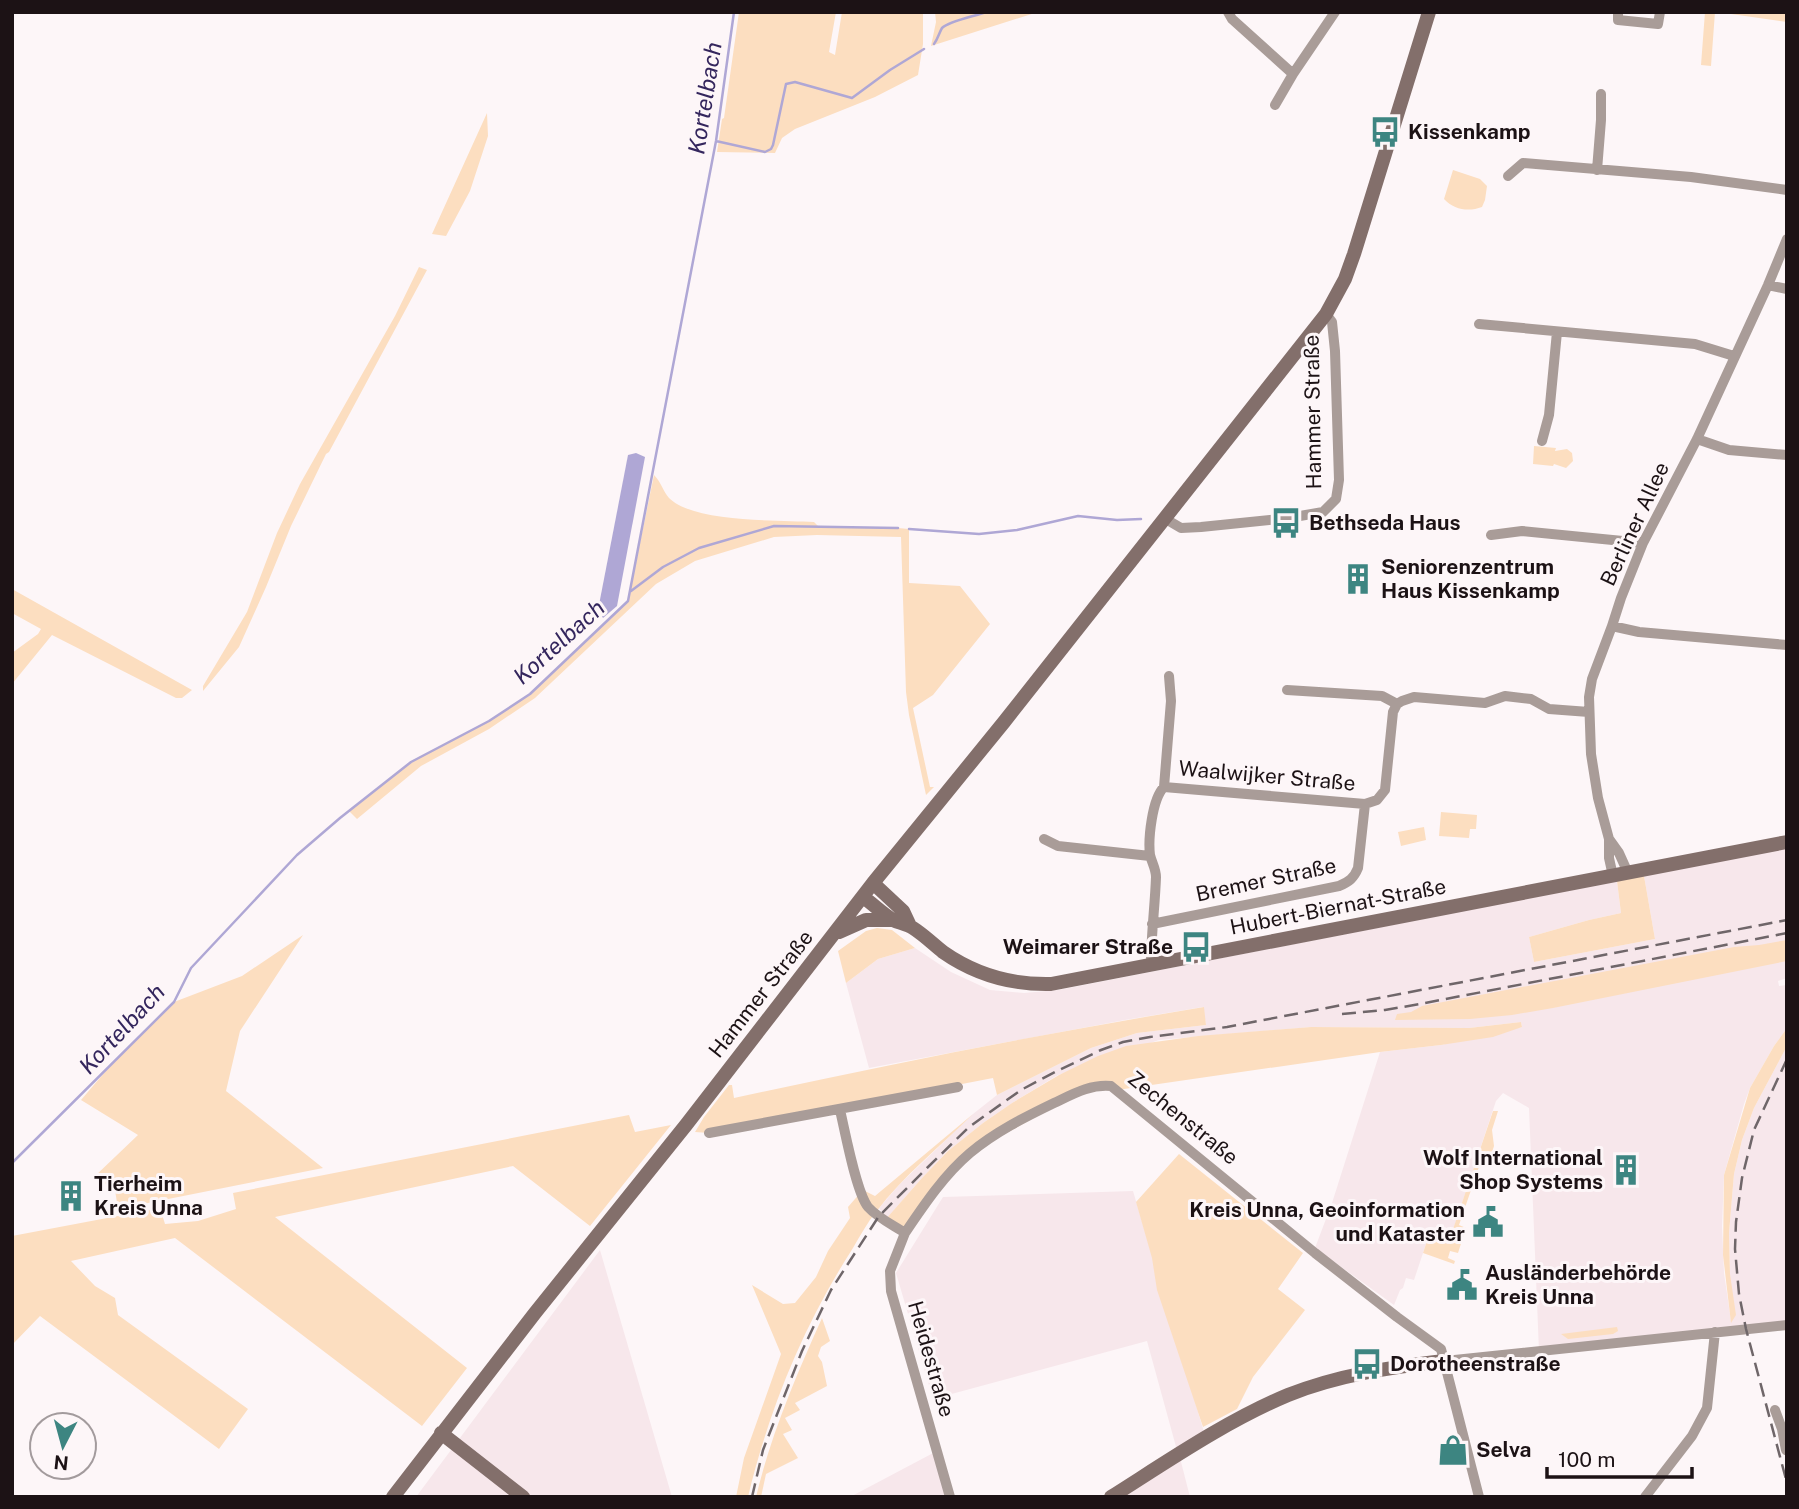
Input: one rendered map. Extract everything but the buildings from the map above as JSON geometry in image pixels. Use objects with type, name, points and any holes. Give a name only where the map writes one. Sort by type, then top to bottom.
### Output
[{"type":"main road","name":"Hammer Straße","points":[[393,1497],[873,883],[1020,702],[1326,314],[1345,279],[1354,254],[1429,12]]},
{"type":"main road","name":"Hubert-Biernat-Straße","points":[[863,897],[968,967],[1007,981],[1030,985],[1051,984],[1787,842]]},
{"type":"main road","name":"Hubert-Biernat-Straße","points":[[873,883],[903,911],[910,926]]},
{"type":"main road","points":[[834,934],[866,920],[894,920]]},
{"type":"main road","points":[[1111,1497],[1231,1423],[1290,1394],[1368,1372],[1445,1361]]},
{"type":"main road","points":[[441,1433],[523,1497]]},
{"type":"street","points":[[1228,12],[1232,19],[1293,74]]},
{"type":"street","points":[[1275,105],[1335,12]]},
{"type":"street","points":[[1618,12],[1618,20],[1658,24],[1660,12]]},
{"type":"street","points":[[1597,170],[1601,94]]},
{"type":"street","points":[[1508,176],[1524,163],[1690,177],[1787,190]]},
{"type":"street","name":"Berliner Allee","points":[[1613,876],[1609,839],[1591,759],[1589,697],[1592,678],[1643,543],[1697,439],[1787,239]]},
{"type":"street","points":[[1768,285],[1787,289]]},
{"type":"street","name":"Hammer Straße","points":[[1164,518],[1181,527],[1201,527],[1288,518],[1323,512],[1336,499],[1339,480],[1335,351],[1332,322],[1326,314]]},
{"type":"street","points":[[1479,324],[1695,344],[1734,356]]},
{"type":"street","points":[[1542,441],[1549,415],[1557,332]]},
{"type":"street","points":[[1697,439],[1730,450],[1787,455]]},
{"type":"street","points":[[1491,535],[1522,531],[1643,543]]},
{"type":"street","points":[[1612,626],[1639,632],[1787,645]]},
{"type":"street","points":[[1164,787],[1171,701],[1169,676]]},
{"type":"street","points":[[1287,690],[1382,696],[1397,704],[1414,696],[1485,703],[1505,696],[1531,699],[1549,709],[1589,712]]},
{"type":"street","name":"Waalwijker Straße","points":[[1150,856],[1153,811],[1156,797],[1164,787],[1365,804],[1377,800],[1385,790],[1393,712],[1397,704]]},
{"type":"street","name":"Bremer Straße","points":[[1152,924],[1348,883],[1358,868],[1365,804]]},
{"type":"street","points":[[1044,839],[1058,846],[1150,856],[1156,874],[1151,965]]},
{"type":"street","name":"Berliner Allee","points":[[1609,839],[1628,873]]},
{"type":"street","name":"Zechenstraße","points":[[905,1233],[936,1189],[970,1153],[1017,1121],[1067,1097],[1097,1084],[1111,1086],[1315,1253],[1441,1349],[1445,1361]]},
{"type":"street","points":[[709,1133],[958,1087]]},
{"type":"street","points":[[840,1110],[867,1206],[905,1233]]},
{"type":"street","name":"Heidestraße","points":[[905,1233],[890,1271],[891,1291],[950,1497]]},
{"type":"street","points":[[1479,1497],[1445,1361],[1787,1325]]},
{"type":"street","points":[[1645,1497],[1654,1492],[1692,1436],[1707,1408],[1715,1332]]},
{"type":"street","points":[[1775,1410],[1784,1429],[1786,1450]]},
{"type":"shaded area","points":[[739,12],[836,12],[829,52],[835,55],[842,12],[923,12],[923,44],[918,75],[875,97],[795,129],[782,138],[775,153],[717,152]]},
{"type":"shaded area","points":[[935,12],[1038,12],[931,46],[936,22]]},
{"type":"shaded area","points":[[1705,12],[1715,12],[1711,66],[1701,65]]},
{"type":"shaded area","points":[[1787,12],[1787,22],[1724,13]]},
{"type":"shaded area","points":[[487,113],[488,136],[470,191],[446,236],[432,234]]},
{"type":"shaded area","points":[[1453,170],[1480,179],[1487,186],[1482,207],[1462,209],[1452,206],[1444,199]]},
{"type":"shaded area","points":[[419,267],[427,270],[326,454],[291,526],[239,647],[203,691],[203,686],[247,612],[277,533],[300,484],[395,316]]},
{"type":"shaded area","points":[[1534,446],[1556,448],[1555,451],[1567,449],[1572,453],[1573,461],[1566,468],[1554,464],[1533,464]]},
{"type":"shaded area","points":[[636,453],[645,457],[617,606],[603,618],[598,610],[628,455]]},
{"type":"shaded area","points":[[654,475],[669,498],[697,512],[738,519],[814,522],[818,526],[909,529],[909,583],[960,586],[990,624],[933,695],[913,708],[930,787],[934,787],[926,795],[909,715],[901,537],[774,537],[695,561],[656,584],[535,698],[489,729],[421,766],[357,819],[349,811],[411,762],[489,721],[530,694],[628,601]]},
{"type":"shaded area","points":[[12,589],[192,690],[182,698],[176,698],[52,635],[12,684],[12,653],[41,629],[12,613]]},
{"type":"shaded area","points":[[1441,812],[1477,815],[1476,829],[1470,829],[1469,838],[1439,836]]},
{"type":"shaded area","points":[[1424,827],[1426,840],[1401,846],[1398,832]]},
{"type":"shaded area","points":[[1787,848],[1787,978],[1778,981],[1779,986],[1787,985],[1787,1028],[1750,1088],[1744,1104],[1724,1175],[1722,1226],[1724,1273],[1731,1321],[1729,1233],[1734,1174],[1742,1140],[1754,1108],[1787,1046],[1787,1325],[1539,1351],[1529,1108],[1503,1093],[1496,1101],[1448,1245],[1428,1238],[1414,1280],[1406,1278],[1394,1305],[1315,1248],[1380,1052],[1441,1045],[1522,1027],[1521,1022],[1469,1028],[1311,1027],[1159,1040],[1058,1075],[983,1123],[948,1151],[887,1218],[879,1208],[900,1184],[973,1114],[997,1095],[1091,1048],[1137,1033],[1206,1025],[1203,1007],[869,1068],[846,983],[878,959],[915,948],[951,972],[990,990],[1024,993],[1058,990],[1617,881],[1621,913],[1529,937],[1534,962],[1655,939],[1644,876]]},
{"type":"shaded area","points":[[1644,876],[1655,939],[1534,962],[1529,937],[1621,913],[1617,881]]},
{"type":"shaded area","points":[[877,928],[892,930],[915,948],[878,959],[846,983],[838,951],[866,931]]},
{"type":"shaded area","points":[[303,935],[240,1031],[226,1091],[323,1168],[118,1209],[115,1190],[94,1177],[138,1135],[81,1100],[111,1065],[174,1002],[242,976]]},
{"type":"shaded area","points":[[1787,940],[1787,961],[1512,1015],[1470,1019],[1395,1020],[1397,1014],[1411,1012],[1422,1006],[1734,947]]},
{"type":"shaded area","points":[[1204,1007],[1206,1025],[1137,1033],[1091,1048],[997,1095],[993,1078],[709,1133],[695,1132],[729,1085],[732,1085],[734,1098],[1086,1027]]},
{"type":"shaded area","points":[[1521,1022],[1522,1027],[1493,1037],[1441,1045],[1116,1090],[1096,1084],[970,1153],[905,1233],[885,1220],[948,1151],[983,1123],[1059,1075],[1126,1046],[1198,1036],[1311,1027],[1469,1028]]},
{"type":"shaded area","points":[[1787,1028],[1787,1046],[1754,1108],[1742,1140],[1734,1174],[1729,1233],[1730,1274],[1736,1315],[1731,1323],[1723,1255],[1724,1175],[1750,1088]]},
{"type":"shaded area","points":[[1493,1111],[1498,1111],[1492,1130],[1494,1146],[1488,1166],[1480,1164],[1459,1225],[1466,1228],[1458,1253],[1450,1251],[1448,1258],[1455,1261],[1454,1264],[1423,1253],[1428,1238],[1448,1244]]},
{"type":"shaded area","points":[[973,1114],[898,1186],[864,1230],[835,1277],[790,1368],[766,1432],[748,1497],[736,1497],[744,1458],[781,1354],[752,1285],[783,1304],[795,1303],[816,1277],[828,1251],[850,1218],[848,1207],[861,1192],[875,1196]]},
{"type":"shaded area","points":[[629,1115],[635,1132],[671,1125],[590,1226],[513,1166],[275,1217],[467,1368],[422,1426],[175,1238],[71,1261],[95,1286],[115,1298],[118,1315],[248,1409],[219,1449],[40,1316],[12,1345],[12,1236],[160,1208],[165,1224],[198,1221],[236,1209],[233,1193]]},
{"type":"shaded area","points":[[1179,1154],[1303,1253],[1278,1289],[1305,1310],[1253,1377],[1237,1409],[1203,1427],[1157,1290],[1152,1258],[1136,1202]]},
{"type":"shaded area","points":[[1133,1191],[1206,1439],[1179,1454],[1190,1497],[1111,1497],[1178,1454],[1147,1341],[933,1399],[896,1273],[943,1197]]},
{"type":"shaded area","points":[[600,1250],[672,1497],[416,1497]]},
{"type":"shaded area","points":[[822,1318],[830,1341],[821,1347],[818,1356],[822,1362],[827,1386],[795,1403],[800,1410],[785,1418],[792,1430],[783,1434],[798,1458],[766,1474],[761,1497],[756,1497],[777,1428]]},
{"type":"shaded area","points":[[1617,1327],[1618,1331],[1613,1334],[1568,1339],[1561,1334]]},
{"type":"shaded area","points":[[937,1451],[950,1497],[850,1497]]},
{"type":"waterway","name":"Kortelbach","points":[[12,1163],[174,1002],[191,968],[297,855],[411,762],[489,721],[530,694],[628,601],[716,141],[734,12]]},
{"type":"waterway","points":[[934,44],[945,25],[986,12]]},
{"type":"waterway","points":[[716,141],[765,152],[773,145],[786,84],[795,82],[852,98],[924,49]]},
{"type":"waterway","points":[[909,529],[979,534],[1017,530],[1078,516],[1117,520],[1141,519]]},
{"type":"waterway","points":[[631,591],[663,567],[699,548],[774,526],[898,528]]},
{"type":"railway","points":[[752,1497],[763,1450],[802,1351],[831,1290],[879,1216],[969,1127],[1021,1090],[1101,1050],[1123,1042],[1227,1027],[1787,920]]},
{"type":"railway","points":[[1342,1014],[1420,1004],[1787,933]]},
{"type":"railway","points":[[1787,1059],[1754,1130],[1742,1178],[1735,1249],[1739,1294],[1746,1329],[1787,1483]]},
{"type":"place","name":"Kissenkamp","points":[[1385,132]]},
{"type":"place","name":"Bethseda Haus","points":[[1286,523]]},
{"type":"place","name":"Seniorenzentrum Haus Kissenkamp","points":[[1358,579]]},
{"type":"place","name":"Weimarer Straße","points":[[1196,947]]},
{"type":"place","name":"Wolf International Shop Systems","points":[[1626,1170]]},
{"type":"place","name":"Tierheim Kreis Unna","points":[[71,1196]]},
{"type":"place","name":"Kreis Unna, Geoinformation und Kataster","points":[[1488,1222]]},
{"type":"place","name":"Ausländerbehörde Kreis Unna","points":[[1462,1285]]},
{"type":"place","name":"Dorotheenstraße","points":[[1367,1364]]},
{"type":"place","name":"Selva","points":[[1453,1450]]}]
